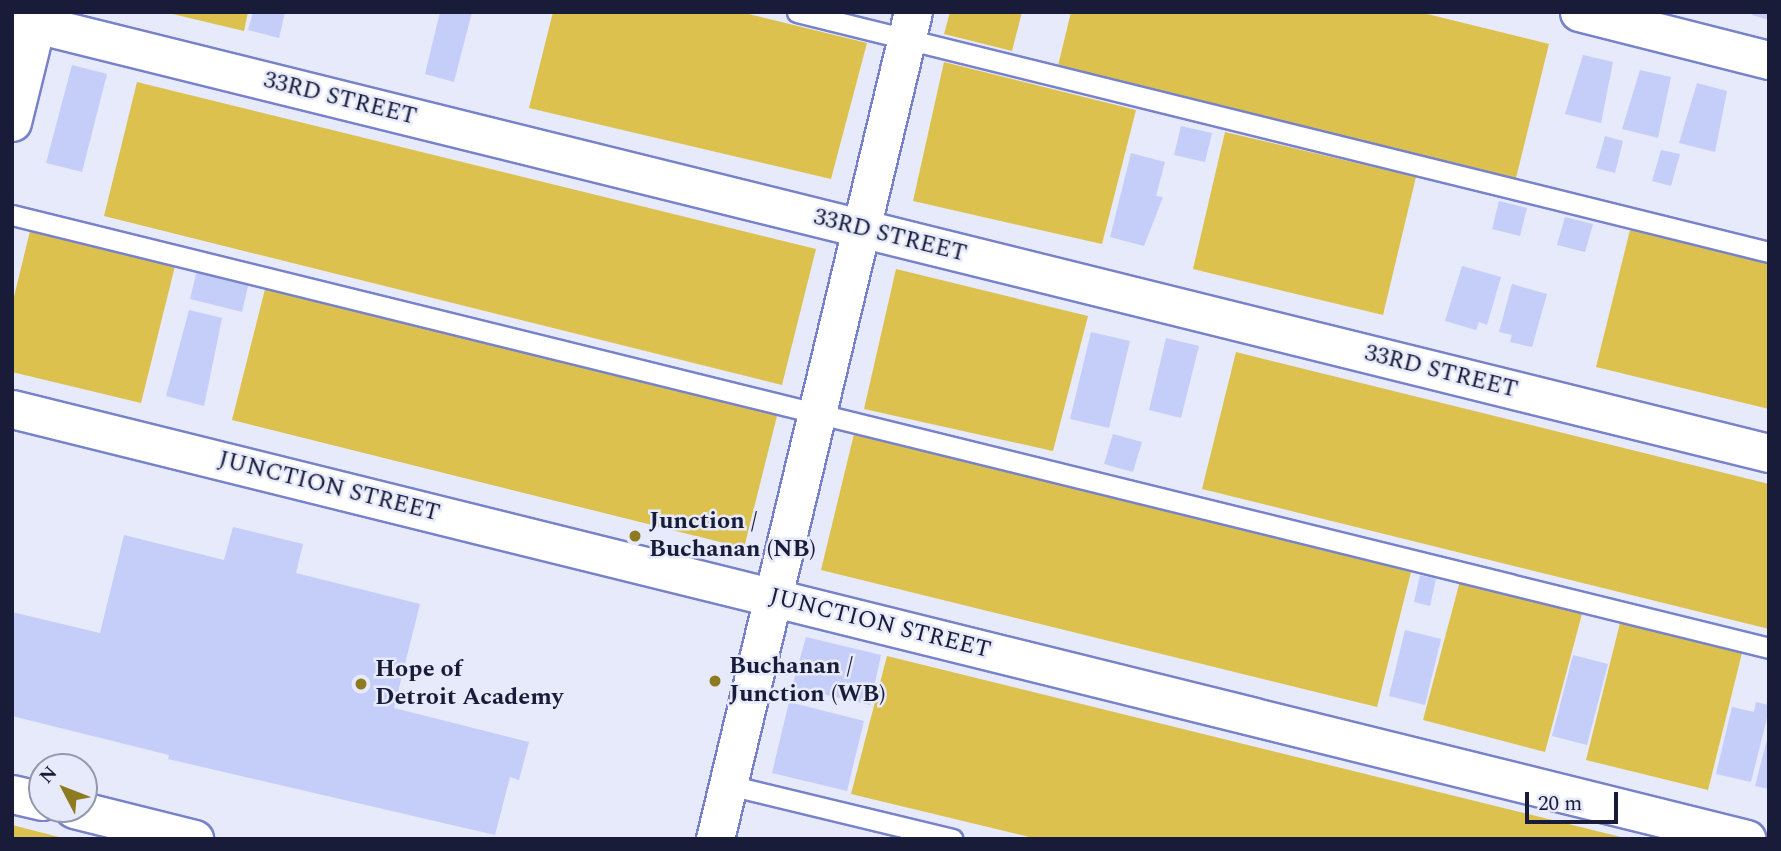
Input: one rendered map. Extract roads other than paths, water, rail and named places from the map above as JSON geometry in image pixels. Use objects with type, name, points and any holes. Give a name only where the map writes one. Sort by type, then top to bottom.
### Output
[{"type":"street","points":[[1579,12],[1769,60]]},
{"type":"street","points":[[12,122],[29,18]]},
{"type":"street","name":"33RD STREET","points":[[29,18],[860,228],[1769,453]]},
{"type":"street","points":[[715,839],[770,596],[909,25]]},
{"type":"street","name":"JUNCTION STREET","points":[[12,409],[1747,839]]},
{"type":"street","points":[[98,815],[194,839]]},
{"type":"lane","points":[[797,12],[909,25],[1769,252]]},
{"type":"lane","points":[[12,215],[1769,648]]},
{"type":"lane","points":[[729,785],[953,839]]},
{"type":"place","name":"Junction / Buchanan (NB)","points":[[635,536]]},
{"type":"place","name":"Buchanan / Junction (WB)","points":[[715,681]]},
{"type":"place","name":"Hope of Detroit Academy","points":[[361,684]]}]
